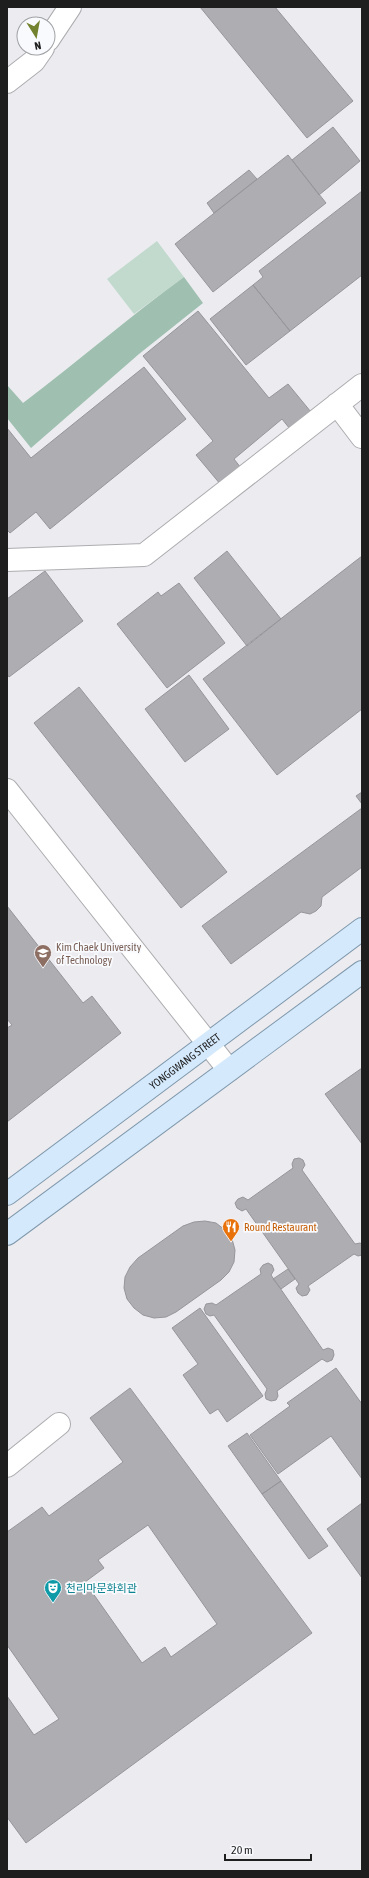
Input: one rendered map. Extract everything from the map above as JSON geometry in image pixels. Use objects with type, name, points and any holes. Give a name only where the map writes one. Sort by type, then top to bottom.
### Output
[{"type":"main road","name":"YONGGWANG STREET","points":[[7,1194],[362,929]]},
{"type":"main road","points":[[7,1234],[362,972]]},
{"type":"street","points":[[56,28],[70,7]]},
{"type":"street","points":[[7,82],[34,61],[37,56]]},
{"type":"street","points":[[7,560],[144,555],[362,385]]},
{"type":"street","points":[[337,404],[362,437]]},
{"type":"street","points":[[7,790],[229,1070]]},
{"type":"street","points":[[7,1466],[59,1424]]},
{"type":"green space","points":[[157,241],[184,277],[134,314],[107,279]]},
{"type":"green space","points":[[184,277],[203,303],[139,354],[31,448],[7,418],[7,385],[23,403]]},
{"type":"building","points":[[200,7],[275,7],[353,101],[307,138]]},
{"type":"building","points":[[333,127],[360,161],[319,195],[292,160]]},
{"type":"building","points":[[288,155],[326,203],[213,292],[175,244]]},
{"type":"building","points":[[249,170],[257,179],[214,213],[207,203]]},
{"type":"building","points":[[362,191],[362,275],[290,331],[253,285],[263,277],[259,271]]},
{"type":"building","points":[[253,285],[290,331],[246,365],[210,319]]},
{"type":"building","points":[[198,311],[269,398],[288,384],[311,412],[290,429],[282,419],[234,459],[241,468],[221,485],[196,455],[213,441],[143,356]]},
{"type":"building","points":[[144,367],[186,419],[50,529],[36,512],[10,533],[7,530],[7,428],[31,458]]},
{"type":"building","points":[[227,551],[281,619],[247,646],[194,578]]},
{"type":"building","points":[[362,556],[362,709],[277,775],[203,679]]},
{"type":"building","points":[[45,571],[83,621],[9,677],[7,674],[7,599]]},
{"type":"building","points":[[179,583],[225,643],[167,688],[117,624],[158,592],[161,596]]},
{"type":"building","points":[[189,675],[229,729],[185,762],[145,709]]},
{"type":"building","points":[[79,687],[227,872],[181,908],[34,723]]},
{"type":"building","points":[[362,792],[362,804],[356,796]]},
{"type":"building","points":[[362,808],[362,867],[322,897],[321,906],[316,911],[310,914],[301,912],[231,964],[202,926]]},
{"type":"building","points":[[7,906],[83,1003],[92,996],[121,1033],[7,1122],[7,1028],[12,1025],[7,1019]]},
{"type":"building","points":[[362,1068],[362,1144],[325,1094]]},
{"type":"building","points":[[299,1158],[303,1160],[305,1165],[302,1170],[355,1244],[362,1244],[362,1255],[358,1256],[354,1254],[308,1286],[310,1290],[307,1295],[302,1296],[298,1293],[296,1288],[299,1284],[246,1209],[242,1211],[237,1208],[235,1203],[238,1199],[243,1197],[248,1200],[293,1168],[292,1164],[294,1159]]},
{"type":"building","points":[[205,1221],[216,1223],[225,1230],[232,1239],[235,1250],[234,1262],[229,1272],[221,1280],[176,1312],[166,1317],[154,1318],[143,1315],[134,1308],[127,1299],[124,1288],[125,1277],[130,1267],[138,1258],[183,1226],[194,1222]]},
{"type":"building","points":[[268,1263],[272,1265],[274,1270],[271,1275],[323,1350],[328,1348],[333,1350],[334,1355],[332,1360],[327,1362],[322,1359],[277,1391],[278,1396],[276,1400],[271,1401],[266,1399],[265,1394],[267,1389],[214,1315],[210,1316],[206,1314],[204,1309],[206,1304],[212,1303],[216,1305],[261,1274],[260,1269],[263,1265]]},
{"type":"building","points":[[288,1269],[295,1279],[281,1289],[273,1279]]},
{"type":"building","points":[[200,1308],[263,1396],[227,1422],[218,1409],[210,1414],[183,1375],[198,1364],[172,1328]]},
{"type":"building","points":[[336,1368],[362,1404],[362,1479],[331,1436],[278,1474],[250,1435],[290,1406],[287,1403]]},
{"type":"building","name":"천리마문화회관","points":[[130,1388],[312,1633],[26,1843],[7,1817],[7,1696],[34,1735],[59,1719],[7,1645],[7,1532],[42,1507],[49,1516],[123,1462],[90,1418]],"holes":[[[148,1525],[217,1624],[171,1657],[165,1647],[142,1663],[85,1582],[104,1568],[98,1560]]]},
{"type":"building","points":[[247,1433],[281,1481],[262,1494],[228,1446]]},
{"type":"building","points":[[281,1481],[328,1546],[309,1559],[262,1494]]},
{"type":"building","points":[[362,1503],[362,1578],[327,1529]]},
{"type":"place","name":"Kim Chaek University of Technology","points":[[43,968]]},
{"type":"place","name":"Round Restaurant","points":[[231,1242]]},
{"type":"place","name":"천리마문화회관","points":[[53,1603]]}]
